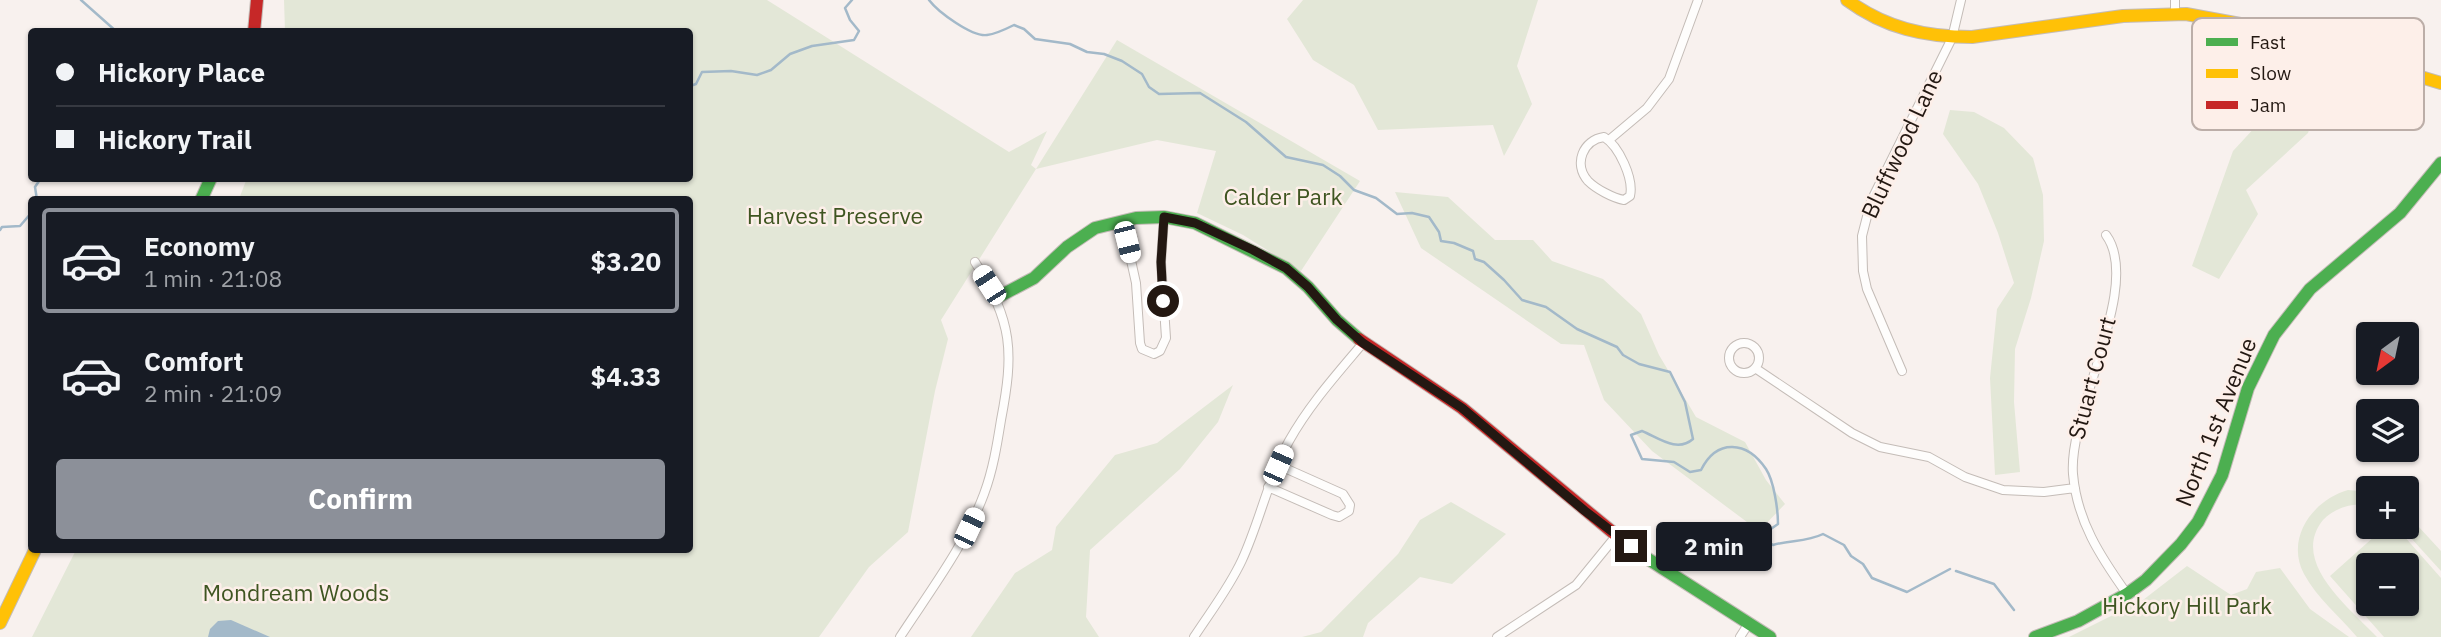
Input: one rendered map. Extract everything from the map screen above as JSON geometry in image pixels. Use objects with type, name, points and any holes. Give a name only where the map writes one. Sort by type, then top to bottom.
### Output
[{"type":"main road","points":[[254,28],[257,0]]},
{"type":"main road","points":[[1847,0],[1867,14],[1899,29],[1952,38],[2175,7],[2220,18]]},
{"type":"main road","points":[[2424,78],[2441,83]]},
{"type":"main road","name":"North 1st Avenue","points":[[2035,637],[2078,621],[2127,594],[2166,561],[2181,544],[2204,512],[2221,475],[2254,375],[2274,335],[2318,281],[2400,213],[2441,163]]},
{"type":"main road","points":[[996,298],[1034,278],[1067,247],[1095,228],[1136,218],[1164,217],[1195,223],[1286,268],[1363,343],[1462,408],[1616,536],[1770,637]]},
{"type":"main road","points":[[0,623],[34,553]]},
{"type":"street","points":[[1609,140],[1658,96],[1677,61],[1698,0]]},
{"type":"street","name":"Bluffwood Lane","points":[[1902,371],[1867,289],[1861,253],[1862,236],[1871,201],[1952,38],[1961,0]]},
{"type":"street","points":[[1604,137],[1609,140],[1617,150],[1632,189],[1630,196],[1624,200],[1594,185],[1582,171],[1581,154],[1586,145],[1596,138],[1604,137]]},
{"type":"street","points":[[1122,220],[1136,283],[1140,343],[1142,349],[1154,354],[1160,351],[1166,338],[1161,272],[1164,217]]},
{"type":"street","name":"Stuart Court","points":[[2106,234],[2115,251],[2115,285],[2103,344],[2076,435],[2073,463],[2081,515],[2092,541],[2127,594]]},
{"type":"street","points":[[900,637],[969,528],[988,481],[1007,387],[1010,363],[1005,323],[996,298],[975,262]]},
{"type":"street","points":[[1194,637],[1225,592],[1241,562],[1268,487],[1299,423],[1363,343]]},
{"type":"street","points":[[1755,368],[1852,433],[1880,447],[1929,457],[1965,477],[2003,490],[2043,492],[2075,488]]},
{"type":"street","points":[[1268,487],[1332,515],[1339,517],[1349,511],[1350,505],[1343,494],[1278,465]]},
{"type":"street","points":[[1497,637],[1576,585],[1616,536]]},
{"type":"street","points":[[1740,637],[1749,624]]},
{"type":"green space","name":"Harvest Preserve","points":[[284,0],[767,0],[1009,152],[1047,131],[1031,165],[1036,169],[941,320],[948,339],[935,391],[908,532],[869,567],[819,637],[32,637],[74,553],[693,553],[693,196],[240,196],[245,182],[693,182],[693,28],[285,28]]},
{"type":"green space","points":[[1303,0],[1538,0],[1517,66],[1532,104],[1504,156],[1493,125],[1378,130],[1354,85],[1313,60],[1287,19]]},
{"type":"green space","name":"Calder Park","points":[[1117,40],[1360,181],[1301,271],[1243,235],[1197,213],[1216,151],[1157,140],[1036,169]]},
{"type":"green space","points":[[1950,110],[1974,112],[2004,128],[2033,158],[2043,195],[2044,241],[2031,298],[2015,349],[2014,402],[2020,472],[1995,475],[1990,378],[1997,309],[2014,283],[1978,184],[1943,134]]},
{"type":"green space","points":[[2252,130],[2309,130],[2246,190],[2258,214],[2219,279],[2192,266],[2233,151]]},
{"type":"green space","points":[[1395,192],[1448,197],[1495,240],[1533,240],[1552,261],[1603,279],[1641,314],[1659,355],[1696,417],[1745,442],[1766,480],[1785,504],[1759,531],[1652,451],[1604,400],[1584,345],[1561,344],[1421,248]]},
{"type":"green space","points":[[1233,385],[1218,422],[1180,469],[1090,550],[1086,617],[1099,637],[971,637],[1015,573],[1052,550],[1056,527],[1115,455],[1157,443]]},
{"type":"green space","points":[[2348,490],[2356,491],[2356,505],[2332,512],[2323,520],[2314,536],[2313,552],[2318,568],[2328,584],[2377,637],[2357,637],[2315,591],[2299,560],[2300,534],[2306,522],[2314,511],[2335,495]]},
{"type":"green space","points":[[1451,502],[1506,534],[1452,584],[1420,577],[1368,623],[1363,637],[1302,637],[1321,632],[1398,554],[1420,520]]},
{"type":"green space","points":[[2419,527],[2441,551],[2441,571],[2412,539],[2419,539]]},
{"type":"green space","points":[[2372,539],[2407,539],[2419,553],[2356,553],[2356,605],[2330,576]]},
{"type":"green space","points":[[2419,553],[2441,578],[2441,637],[2384,637],[2365,616],[2419,616]]},
{"type":"green space","name":"Hickory Hill Park","points":[[2187,566],[2231,595],[2247,589],[2256,572],[2280,568],[2310,609],[2349,637],[2069,637],[2143,600]]},
{"type":"water","points":[[231,620],[270,637],[208,637],[210,629],[218,621]]},
{"type":"waterway","points":[[81,0],[112,28]]},
{"type":"waterway","points":[[693,85],[702,72],[731,71],[757,75],[771,70],[790,54],[812,46],[854,40],[859,31],[845,8],[852,0]]},
{"type":"waterway","points":[[929,0],[947,17],[981,35],[1014,25],[1024,29],[1035,39],[1070,44],[1087,52],[1104,54],[1122,61],[1142,74],[1149,87],[1159,94],[1200,93],[1246,122],[1286,157],[1323,165],[1340,176],[1354,190],[1376,198],[1397,214],[1412,213],[1429,217],[1439,232],[1441,241],[1473,251],[1475,259],[1484,262],[1522,300],[1546,307],[1577,329],[1617,347],[1623,355],[1639,364],[1670,372],[1685,402],[1693,439],[1681,445],[1642,431],[1631,435],[1642,459],[1674,462],[1690,472],[1701,470],[1715,452],[1724,448],[1732,447],[1750,453],[1766,469],[1773,488],[1778,524],[1765,533],[1767,541],[1773,545],[1823,534],[1844,545],[1851,556],[1863,564],[1872,578],[1907,592],[1950,569]]},
{"type":"waterway","points":[[36,196],[35,187],[38,182]]},
{"type":"waterway","points":[[0,230],[2,227],[20,226],[28,217]]},
{"type":"waterway","points":[[1956,571],[1994,584],[2014,610]]},
{"type":"traffic: fast","points":[[2035,637],[2078,621],[2127,594],[2146,580],[2181,544],[2198,522],[2222,475],[2248,388],[2274,335],[2310,289],[2400,213],[2441,163]]},
{"type":"traffic: fast","points":[[203,196],[209,182]]},
{"type":"traffic: fast","points":[[996,298],[1034,278],[1067,247],[1095,228],[1136,218],[1164,217],[1195,223],[1286,268],[1359,339]]},
{"type":"traffic: fast","points":[[1616,535],[1645,557],[1770,637]]},
{"type":"traffic: slow","points":[[1847,0],[1891,24],[1922,33],[1955,37],[1972,37],[2123,16],[2186,14],[2208,18]]},
{"type":"traffic: slow","points":[[2424,78],[2441,83]]},
{"type":"traffic: slow","points":[[0,623],[34,553]]},
{"type":"traffic: jam","points":[[254,28],[257,0]]},
{"type":"traffic: jam","points":[[1359,339],[1462,408],[1616,535]]},
{"type":"route","points":[[1163,301],[1161,262],[1164,217],[1195,223],[1273,260],[1297,276],[1337,320],[1363,343],[1462,408],[1631,546]]},
{"type":"park label","name":"Mondream Woods","points":[[296,593]]}]
